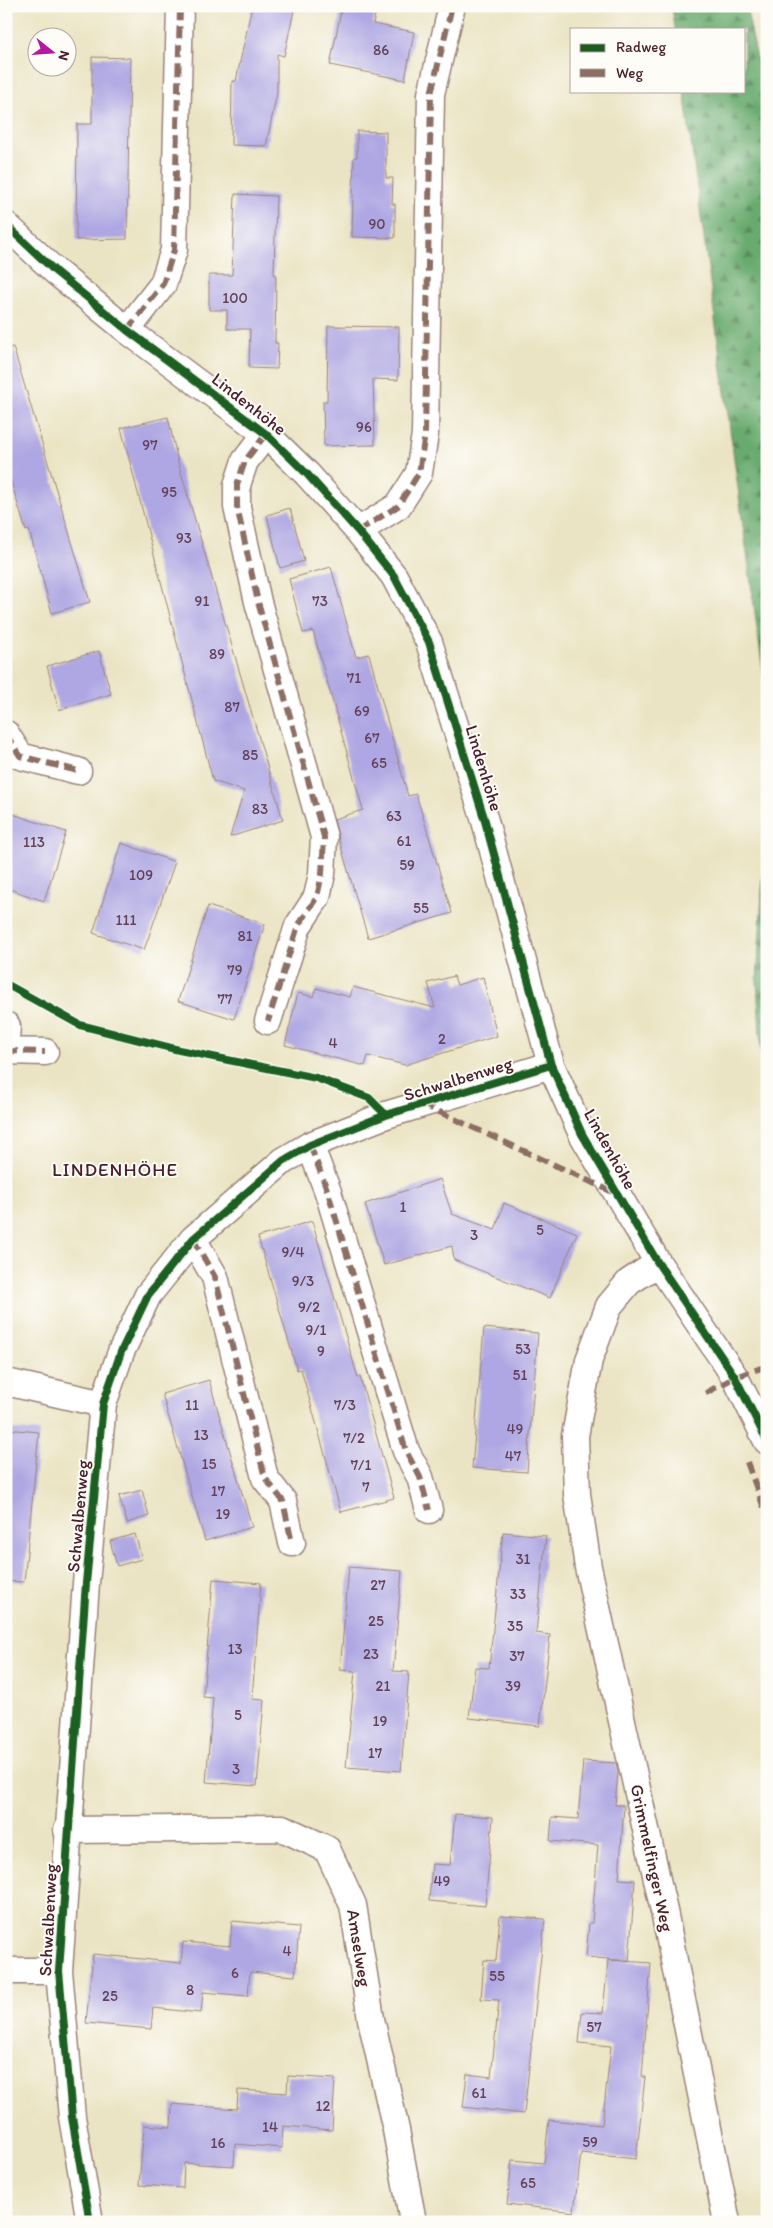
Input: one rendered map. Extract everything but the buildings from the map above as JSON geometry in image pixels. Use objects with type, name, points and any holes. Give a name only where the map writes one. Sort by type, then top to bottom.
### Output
[{"type":"street","points":[[127,330],[163,284],[174,250],[180,6]]},
{"type":"street","points":[[358,530],[398,506],[419,473],[425,434],[431,94],[452,6]]},
{"type":"street","name":"Lindenhöhe","points":[[6,225],[56,272],[127,330],[266,434],[307,474],[358,530],[394,576],[429,642],[485,821],[551,1065],[582,1134],[658,1262],[734,1377],[767,1441]]},
{"type":"street","name":"Lindenhöhe","points":[[266,434],[245,461],[237,485],[237,507],[258,602],[324,837],[322,874],[317,897],[298,926],[268,1021]]},
{"type":"street","points":[[6,734],[20,756],[78,771]]},
{"type":"street","points":[[6,1051],[45,1052]]},
{"type":"street","name":"Schwalbenweg","points":[[90,2222],[72,2117],[59,1971],[67,1830],[103,1404],[121,1352],[148,1295],[193,1239],[283,1162],[310,1145],[386,1115],[551,1065]]},
{"type":"street","points":[[310,1145],[328,1192],[406,1451],[420,1477],[428,1510]]},
{"type":"street","points":[[193,1239],[215,1278],[265,1478],[283,1502],[292,1543]]},
{"type":"street","name":"Grimmelfinger Weg","points":[[658,1262],[629,1282],[609,1306],[589,1360],[575,1436],[577,1494],[588,1567],[666,1920],[728,2222]]},
{"type":"street","points":[[6,1382],[103,1404]]},
{"type":"street","name":"Amselweg","points":[[67,1830],[282,1828],[327,1849],[353,1905],[371,2019],[396,2130],[413,2222]]},
{"type":"street","name":"Schwalbenweg","points":[[6,1971],[59,1971]]},
{"type":"green space","points":[[672,6],[746,6],[766,103],[767,701],[684,92],[746,92],[746,28],[675,28]]},
{"type":"green space","points":[[767,805],[767,1159],[757,981]]},
{"type":"marked path","points":[[127,330],[163,284],[174,250],[180,6]]},
{"type":"marked path","points":[[358,531],[398,506],[419,473],[425,434],[431,94],[452,6]]},
{"type":"marked path","points":[[266,434],[245,461],[237,485],[237,507],[258,602],[324,837],[322,874],[317,897],[298,926],[268,1021]]},
{"type":"marked path","points":[[6,734],[20,756],[78,771]]},
{"type":"marked path","points":[[6,1040],[7,1026]]},
{"type":"marked path","points":[[6,1051],[45,1052]]},
{"type":"marked path","points":[[422,1104],[615,1193]]},
{"type":"marked path","points":[[310,1145],[328,1192],[406,1451],[420,1477],[429,1510]]},
{"type":"marked path","points":[[193,1239],[215,1277],[265,1478],[283,1501],[292,1543]]},
{"type":"marked path","points":[[706,1393],[735,1377],[767,1366]]},
{"type":"marked path","points":[[747,1462],[767,1516]]},
{"type":"cycle path","points":[[6,225],[56,272],[127,330],[266,434],[307,474],[358,531],[394,576],[429,642],[485,821],[551,1065],[582,1134],[658,1263],[735,1377],[767,1441]]},
{"type":"cycle path","points":[[6,984],[80,1025],[179,1050],[316,1078],[369,1098],[386,1115]]},
{"type":"cycle path","points":[[90,2222],[72,2117],[59,1971],[86,1583],[103,1404],[121,1352],[148,1295],[193,1239],[283,1161],[310,1145],[386,1115],[551,1065]]},
{"type":"district","name":"LINDENHÖHE","points":[[115,1169]]}]
